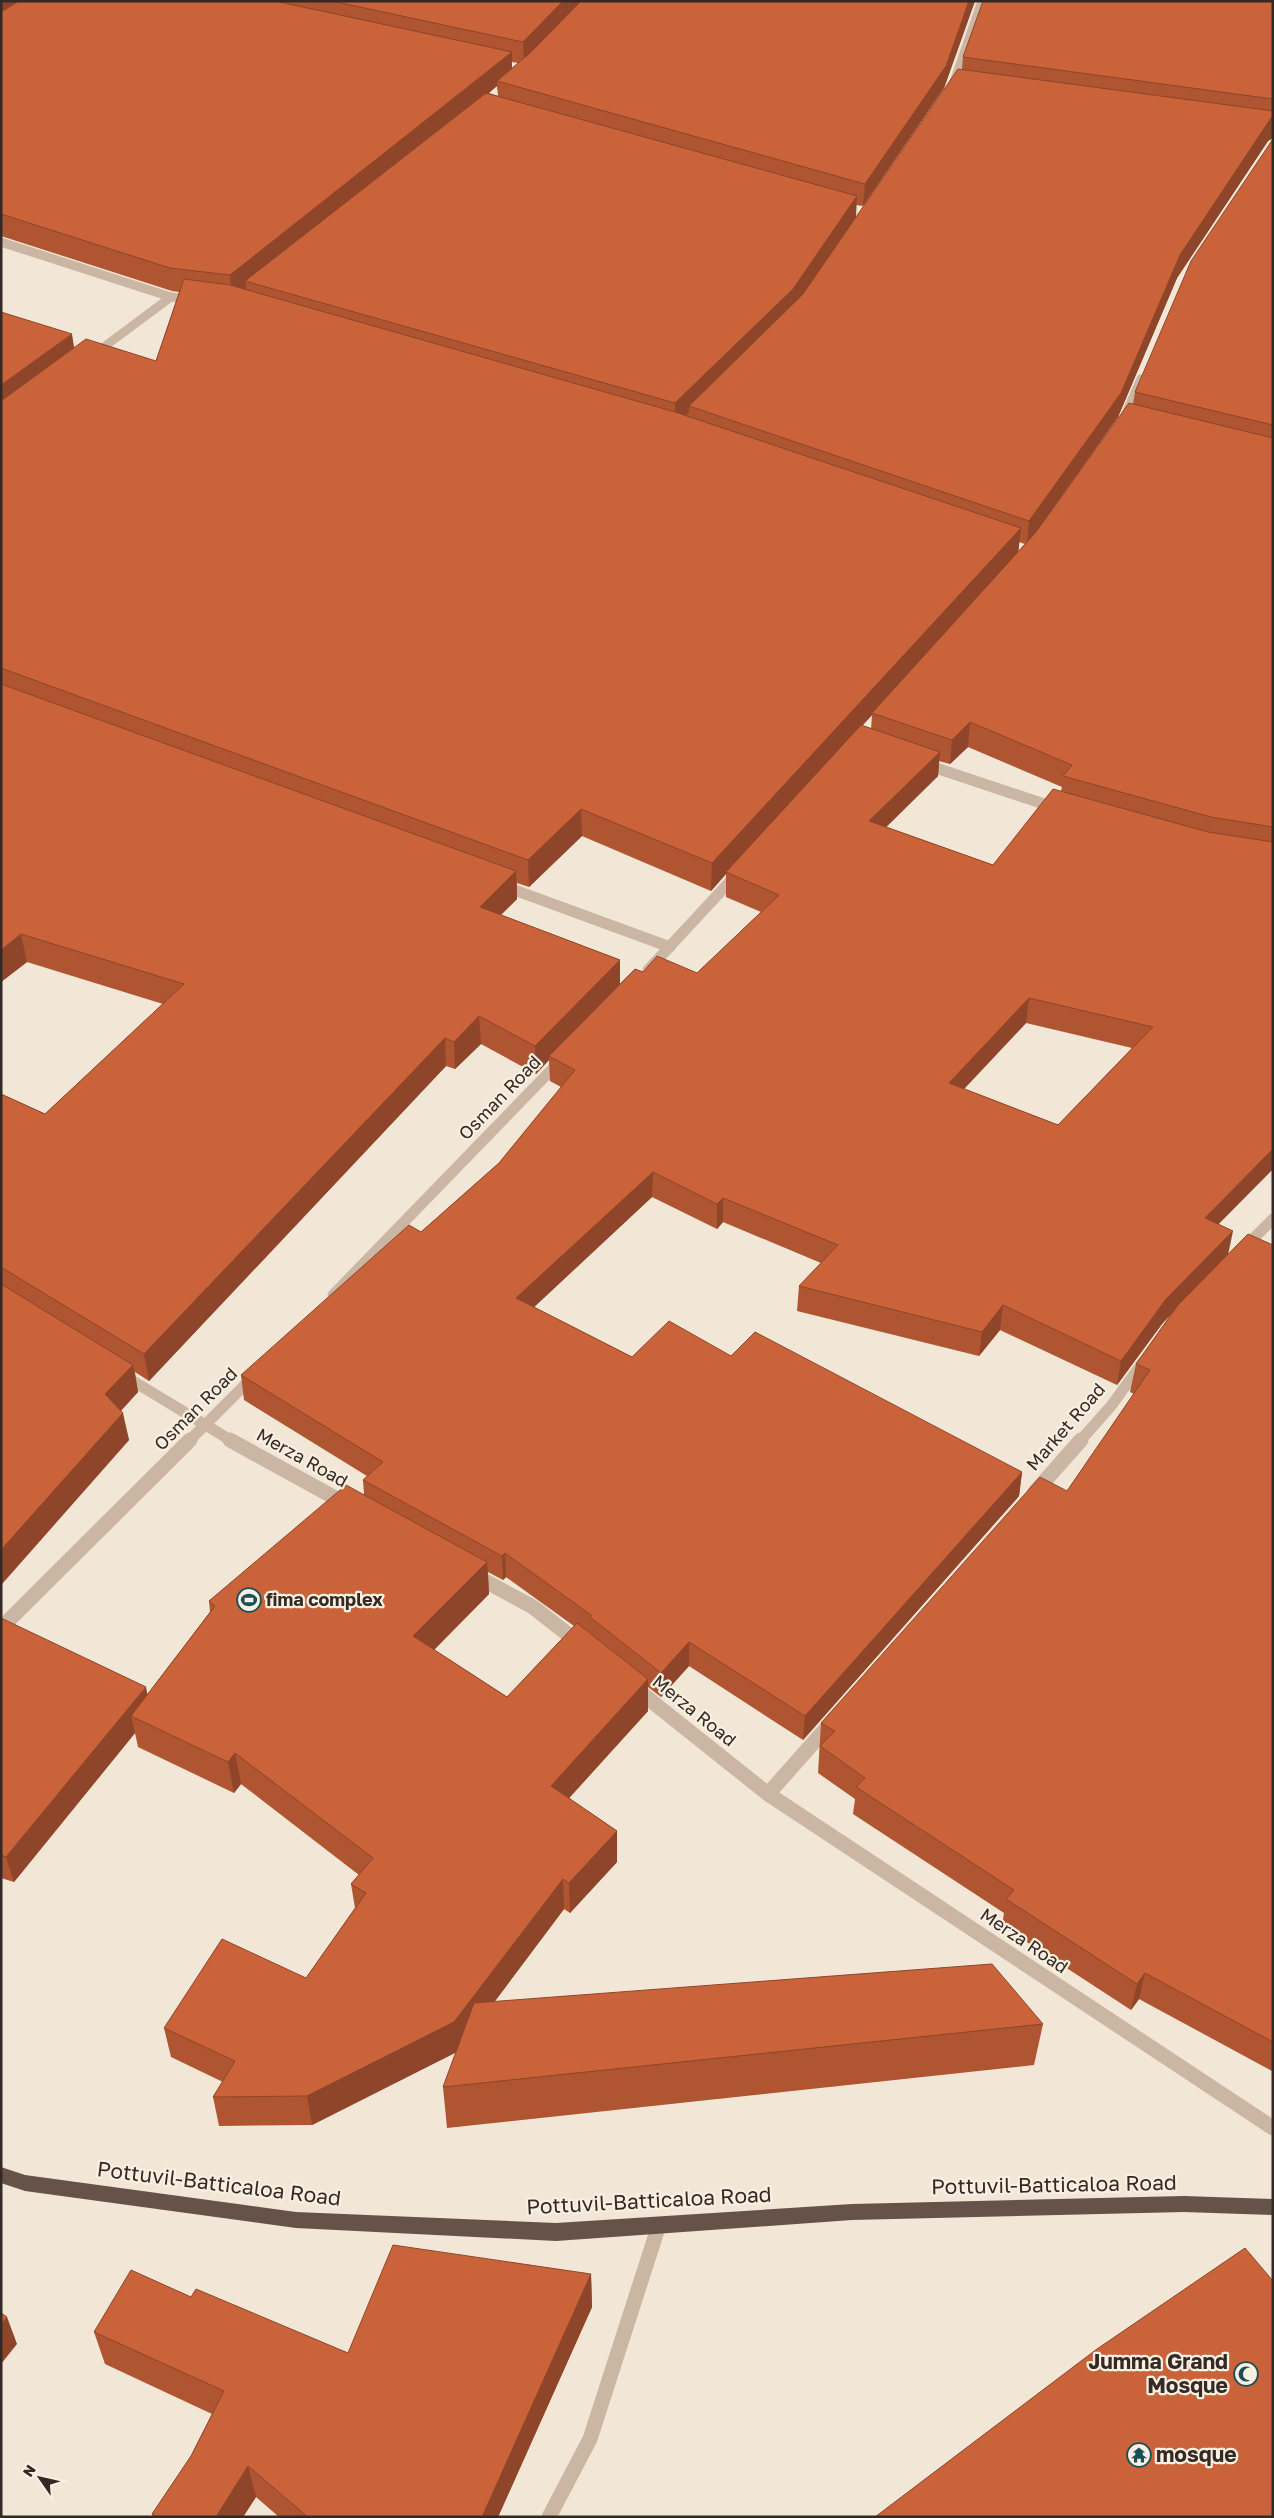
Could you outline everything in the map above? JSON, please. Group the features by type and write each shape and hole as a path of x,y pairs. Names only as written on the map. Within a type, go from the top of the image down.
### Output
{"highway":[{"name":"Pottuvil-Batticaloa Road","path":"1,2175 25,2183 296,2220 556,2232 852,2212 1184,2204 1273,2208"}],"street":[{"path":"962,86 952,88 982,1"},
{"path":"1,242 171,297 207,302"},
{"path":"86,360 171,297"},
{"path":"1124,424 1145,368"},
{"path":"912,760 1066,810"},
{"path":"643,976 744,866"},
{"path":"494,882 670,947"},
{"name":"Osman Road","path":"323,1304 566,1054"},
{"path":"1233,1260 1273,1219"},
{"name":"Market Road","path":"1025,1503 1111,1406 1150,1352"},
{"name":"Merza Road","path":"107,1365 205,1426 360,1512"},
{"name":"Osman Road","path":"1,1628 261,1369"},
{"path":"464,1569 533,1607 588,1650"},
{"name":"Merza Road","path":"627,1682 768,1794 1273,2128"},
{"path":"768,1794 840,1712"},
{"path":"549,2517 590,2439 659,2225"}],"building":[{"path":"19,1 275,1 512,52 230,275 170,268 1,214 1,12"},
{"path":"332,1 563,1 523,42"},
{"path":"581,1 969,1 946,66 865,184 497,81 530,53"},
{"path":"983,1 1273,1 1273,99 963,57"},
{"path":"958,69 1273,111 1273,117 1180,255 1121,393 1029,521 689,406 803,294"},
{"path":"486,93 857,196 793,289 675,403 245,281"},
{"path":"1273,139 1273,425 1135,392 1191,261"},
{"path":"184,279 230,285 675,412 1021,528 712,863 581,809 528,860 1,668 1,401 86,339 156,361"},
{"path":"1,312 72,334 1,385"},
{"path":"1129,403 1273,438 1273,827 1211,817 1063,776 1072,765 970,722 952,740 872,713 1036,532"},
{"path":"1,684 516,871 480,907 620,960 535,1046 479,1016 454,1042 445,1038 144,1354 1,1267 1,1094 45,1114 184,984 21,934 1,950"},
{"path":"861,725 940,752 869,821 993,865 1053,789 1208,832 1273,842 1273,1149 1205,1218 1233,1231 1166,1299 1121,1361 1003,1305 982,1332 799,1286 838,1245 723,1198 717,1204 653,1172 516,1298 632,1357 669,1321 731,1356 755,1332 1022,1472 805,1716 689,1642 661,1673 590,1617 591,1615 505,1553 502,1556 363,1480 383,1462 241,1375 409,1225 421,1232 499,1163 575,1070 549,1056 635,969 643,972 657,956 697,973 779,895 726,872","holes":["1029,998 1153,1027 1058,1125 949,1083"]},
{"path":"1248,1234 1273,1245 1273,2042 1145,1973 1137,1984 1006,1899 1014,1890 856,1787 865,1778 820,1746 835,1731 821,1723 1040,1477 1067,1491 1150,1370 1136,1364 1178,1305"},
{"path":"1,1284 133,1365 105,1394 123,1413 1,1550"},
{"path":"346,1485 487,1562 413,1636 507,1697 577,1623 648,1679 551,1786 617,1831 569,1883 563,1879 454,2022 307,2096 213,2097 235,2061 164,2028 222,1939 306,1978 366,1893 351,1884 373,1858 235,1753 228,1762 131,1716 215,1606 209,1601"},
{"path":"1,1618 146,1687 6,1857 1,1855"},
{"path":"992,1964 1043,2024 443,2087 474,2003"},
{"path":"393,2245 591,2274 482,2517 308,2517 248,2466 216,2517 157,2517 152,2514 191,2456 224,2391 94,2332 131,2270 191,2297 196,2289 348,2353"},
{"name":"mosque","path":"1245,2248 1273,2281 1273,2517 875,2517 1097,2349"},
{"path":"1,2313 7,2317 1,2324"}],"place":[{"name":"fima complex","path":"249,1600"},
{"name":"Jumma Grand Mosque","path":"1246,2374"},
{"name":"mosque","path":"1139,2455"}]}
